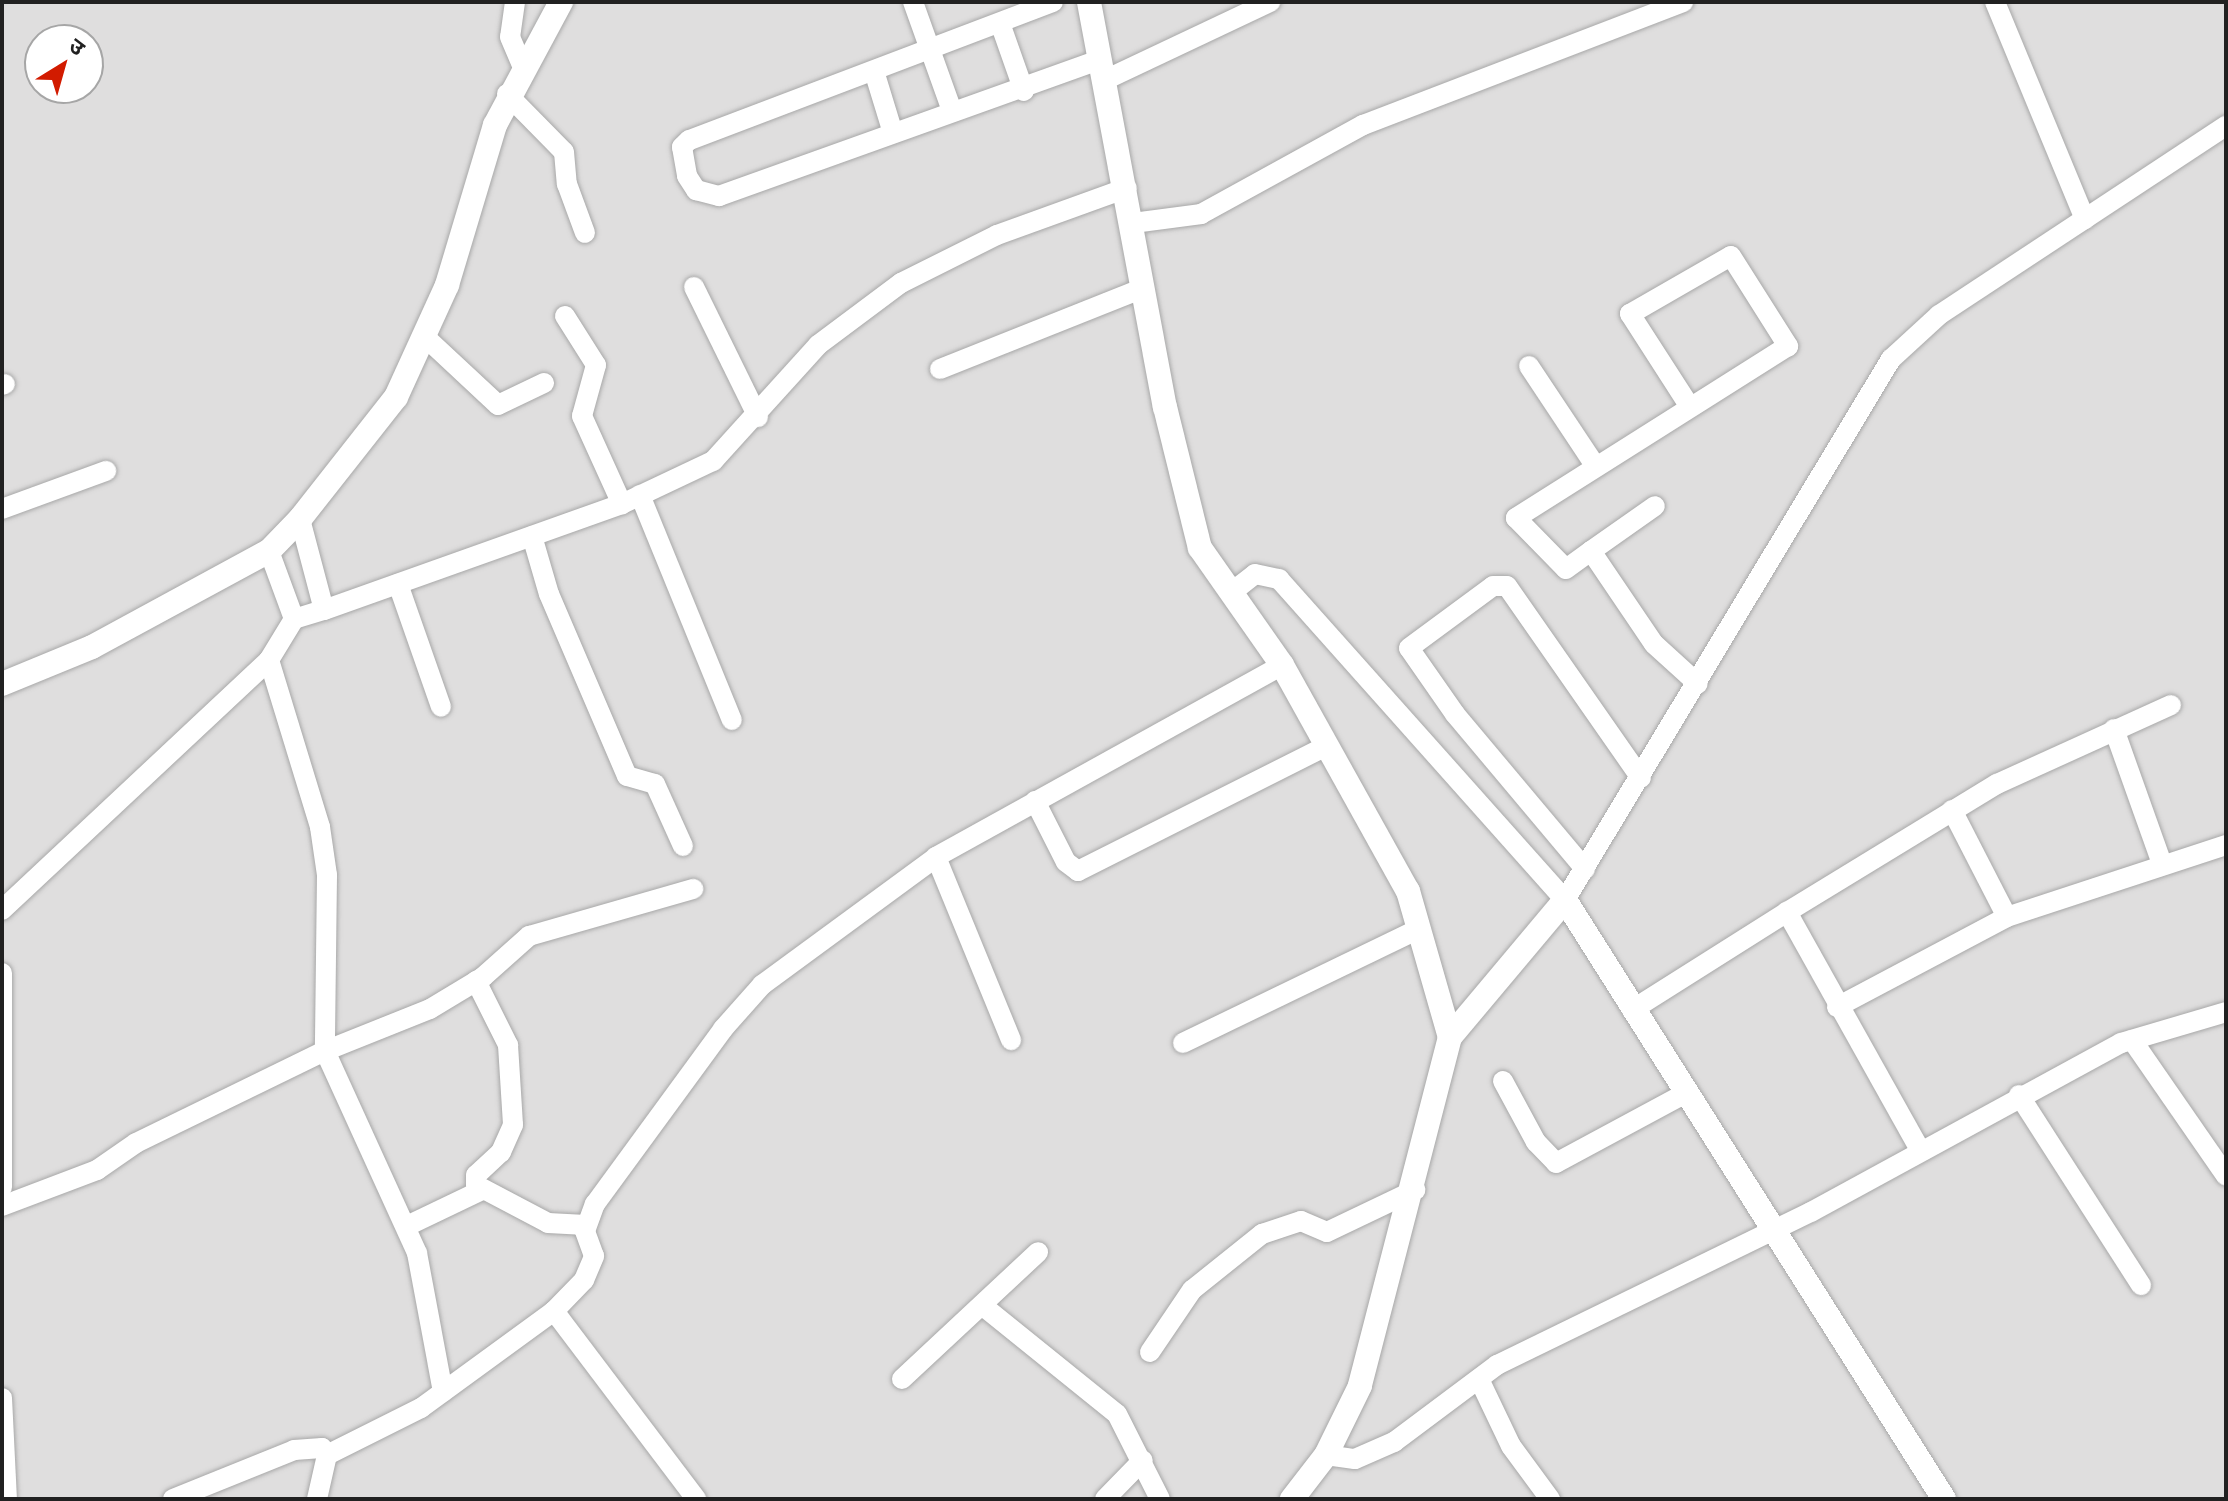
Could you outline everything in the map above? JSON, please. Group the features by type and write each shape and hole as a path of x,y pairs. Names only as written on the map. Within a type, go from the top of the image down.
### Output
{"street":[{"path":"515,2 510,37 523,67"},
{"path":"2,684 92,647 269,551 300,519 396,397 447,285 507,94 561,2"},
{"path":"913,2 952,111"},
{"path":"1053,2 689,140 681,159 696,190 719,196 892,130 1103,70 1270,2"},
{"path":"1089,2 1127,188 1151,222 1144,288 1178,468 1200,548 1243,582 1282,665 1408,891 1450,1037"},
{"path":"1151,222 1248,192 1363,125 1683,2"},
{"path":"1995,2 2085,219"},
{"path":"1000,23 1024,91"},
{"path":"874,71 892,130"},
{"path":"507,94 564,152 567,184 585,233"},
{"path":"1292,1499 1326,1455 1360,1386 1415,1190 1450,1037 1565,900 1698,684 1891,359 1939,315 2226,126"},
{"path":"2,910 269,660 294,619 631,499 713,461 758,417 839,324 901,283 997,235 1127,188"},
{"path":"1655,506 1566,569 1516,518 1594,464 1690,407 1788,346 1731,256 1630,314 1690,407"},
{"path":"694,287 758,417"},
{"path":"940,369 1144,288"},
{"path":"565,316 596,365 582,416 631,499 732,720"},
{"path":"424,336 498,405 544,383"},
{"path":"1529,366 1594,464"},
{"path":"2,509 106,471"},
{"path":"300,519 324,610"},
{"path":"532,536 549,594 627,776 655,784 683,846"},
{"path":"269,551 294,619"},
{"path":"1591,551 1654,644 1698,684"},
{"path":"1243,582 1279,579 1565,900 1770,1231 1944,1499"},
{"path":"398,584 441,707"},
{"path":"1585,869 1455,714 1409,648 1493,586 1507,586 1641,778"},
{"path":"269,660 320,827 327,875 325,1051 407,1226 443,1392"},
{"path":"327,1455 443,1392 554,1311 592,1266 586,1225 595,1204 723,1029 762,985 936,857 1282,665"},
{"path":"1632,1010 1952,810 2114,729 2171,705"},
{"path":"2114,729 2162,864"},
{"path":"1035,801 1066,862 1078,871 1328,745"},
{"path":"1952,810 2007,917"},
{"path":"1837,1007 2007,917 2226,845"},
{"path":"936,857 1011,1040"},
{"path":"2,1206 97,1170 136,1143 325,1051 372,1037 476,981 529,936 693,889"},
{"path":"1787,912 1837,1007 1920,1150"},
{"path":"1183,1043 1419,929"},
{"path":"2,973 2,1187"},
{"path":"476,981 508,1045 513,1125 501,1152 476,1175 482,1190 548,1223 586,1225"},
{"path":"1326,1455 1355,1459 1394,1442 1479,1379 1560,1333 1770,1231 2019,1095 2132,1040 2226,1012"},
{"path":"2132,1040 2226,1176"},
{"path":"1503,1081 1536,1142 1556,1163 1684,1094"},
{"path":"2019,1095 2141,1285"},
{"path":"407,1226 482,1190"},
{"path":"1150,1352 1192,1290 1262,1234 1301,1221 1327,1232 1415,1190"},
{"path":"902,1379 1038,1252"},
{"path":"983,1306 1117,1414 1143,1460 1160,1499"},
{"path":"554,1311 696,1499"},
{"path":"1479,1379 1511,1446 1550,1499"},
{"path":"2,1398 7,1499"},
{"path":"173,1499 294,1450 322,1448 327,1455 317,1499"},
{"path":"1105,1499 1143,1460"}],"shaded area":[{"path":"2,2 2226,2 2226,1499 2,1499"}]}
